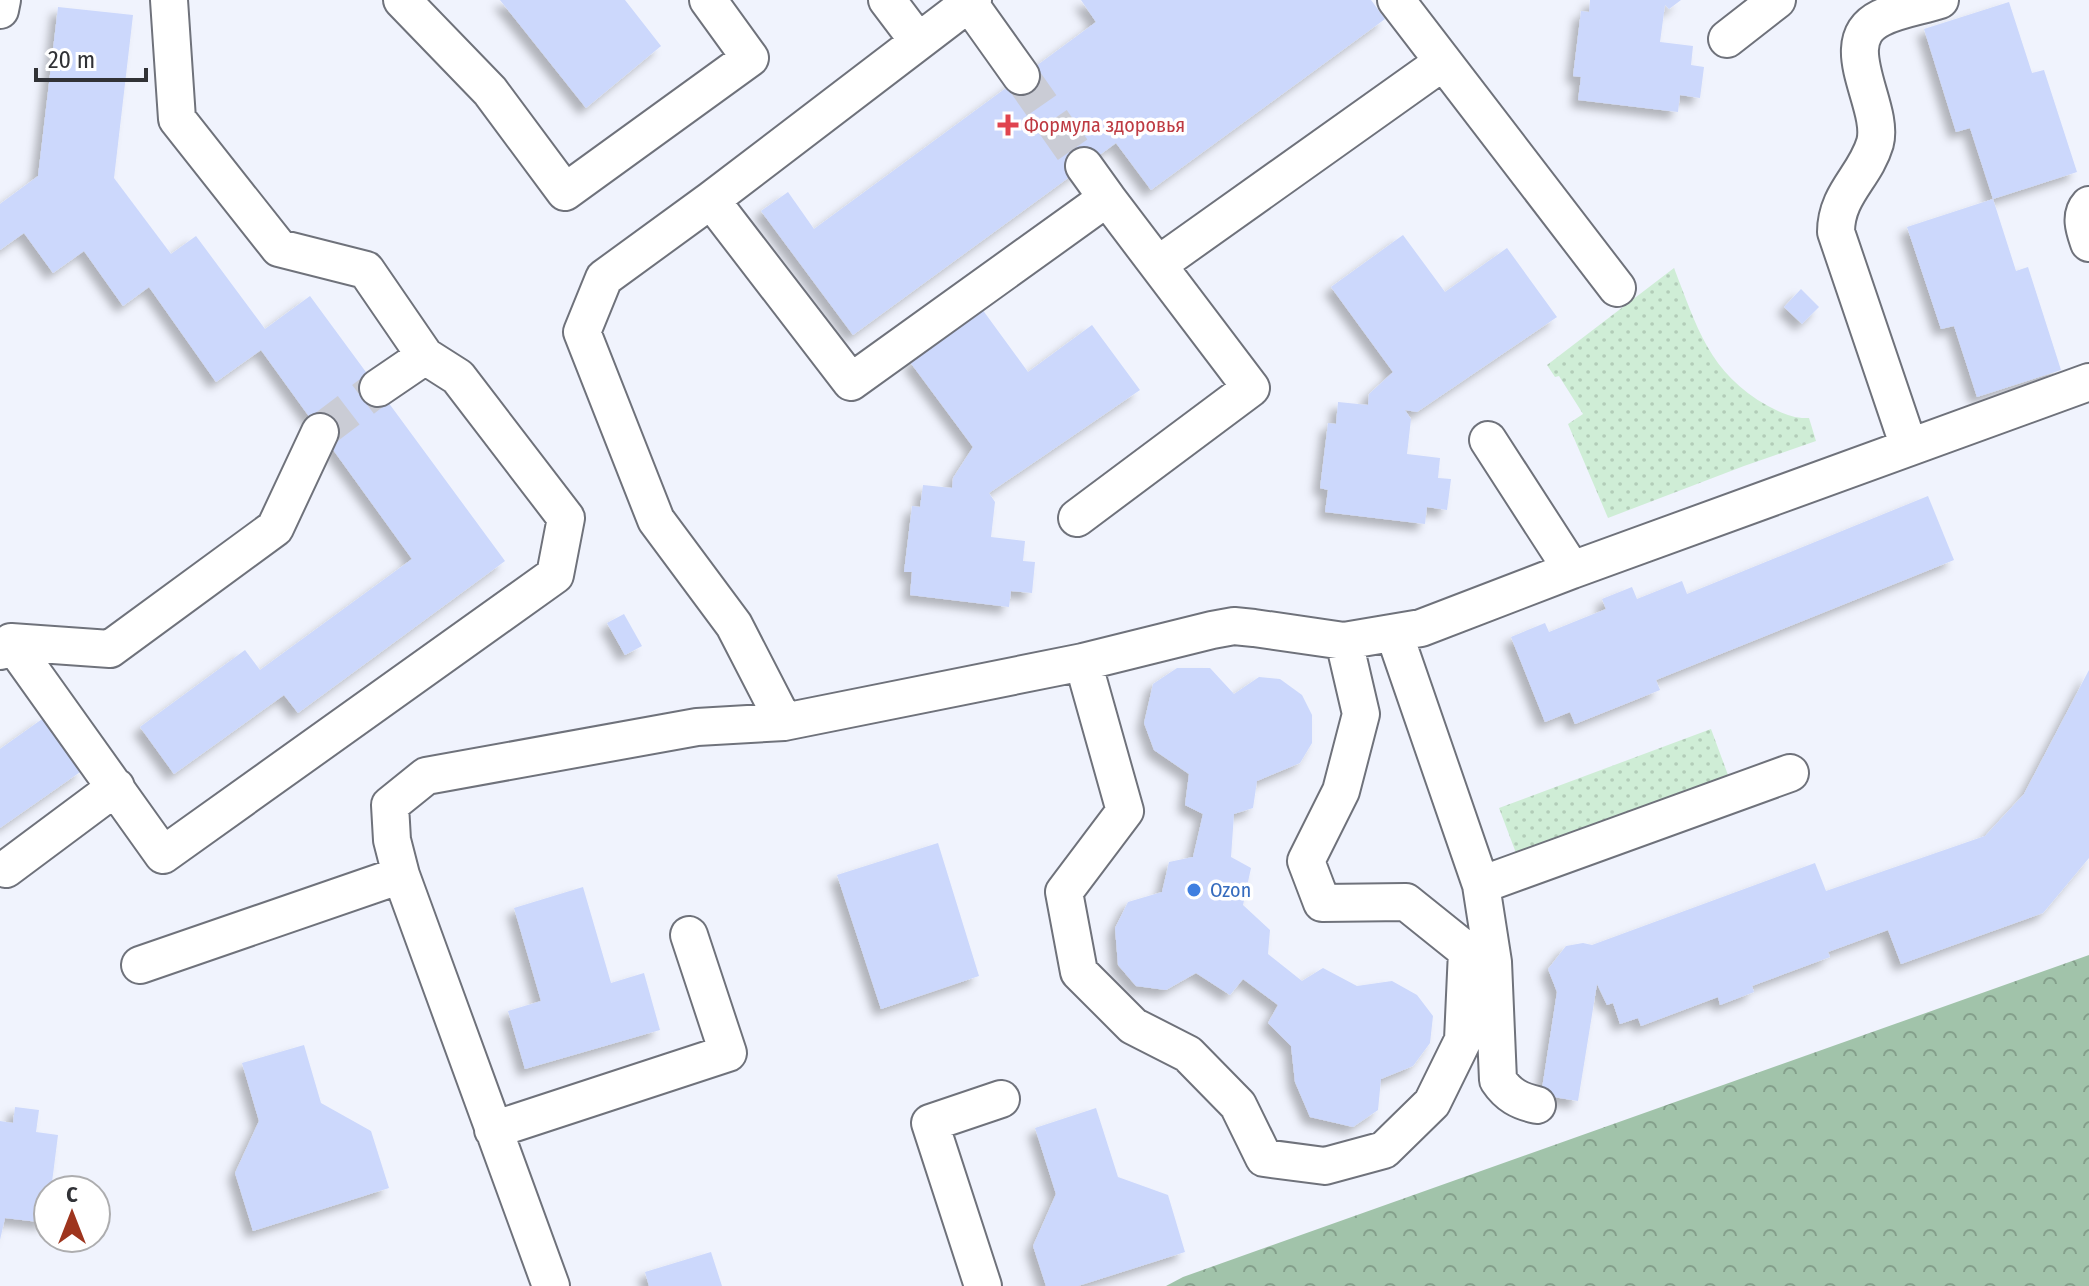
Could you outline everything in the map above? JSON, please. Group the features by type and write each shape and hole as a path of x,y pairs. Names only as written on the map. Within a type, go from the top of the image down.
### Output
{"lane":[{"path":"0,10 2,0"},
{"path":"6,646 116,787 163,855 555,575 566,518 458,377 425,356 366,270 279,248 177,119 169,0"},
{"path":"402,0 490,91 565,192 750,58 708,0"},
{"path":"887,0 918,41"},
{"path":"1396,0 1617,288"},
{"path":"1727,39 1777,0"},
{"path":"1909,447 1836,232 1836,214 1867,163 1876,140 1873,105 1858,60 1867,30 1880,19 1940,0"},
{"path":"784,722 734,625 656,520 582,332 604,278 971,1 1021,76"},
{"path":"1159,264 1443,62"},
{"path":"1077,518 1251,388 1084,166"},
{"path":"711,200 851,382 1107,198"},
{"path":"2089,205 2085,209 2083,226 2089,243"},
{"path":"378,388 425,356"},
{"path":"551,1286 401,875 392,840 390,805 426,776 697,727 784,722 1083,662 1234,626 1344,641 1421,628 2089,382"},
{"path":"6,646 110,649 275,528 320,432"},
{"path":"1488,440 1572,570"},
{"path":"1394,633 1481,885 1493,962 1498,1080 1505,1090 1520,1101 1537,1105"},
{"path":"1083,662 1125,811 1064,892 1079,972 1133,1026 1188,1054 1238,1105 1264,1158 1325,1166 1384,1150 1432,1103 1463,1040 1467,951 1406,902 1322,903 1306,861 1341,791 1361,714 1344,641"},
{"path":"1481,885 1790,773"},
{"path":"6,869 116,787"},
{"path":"140,965 401,875"},
{"path":"493,1130 728,1053 689,935"},
{"path":"983,1286 930,1123 1001,1099"}],"green space":[{"path":"1674,268 1698,329 1718,363 1748,393 1768,406 1798,418 1809,418 1816,441 1608,518 1568,424 1583,414 1559,376 1555,377 1547,365"},
{"path":"1711,729 1728,775 1516,853 1499,808"},
{"path":"2089,955 2089,1286 1166,1286 1183,1277"}],"building":[{"path":"500,0 625,0 661,46 586,108"},
{"path":"1081,0 1371,0 1385,19 1151,190 1116,143 853,335 761,211 788,192 814,229 1096,22"},
{"path":"1590,0 1681,0 1669,9 1665,5 1660,42 1693,46 1691,65 1704,67 1700,98 1680,95 1678,112 1578,100 1581,77 1573,76 1581,11 1589,12"},
{"path":"2009,2 2032,73 2044,70 2077,172 1993,199 1970,128 1956,132 1924,29"},
{"path":"58,7 133,15 114,178 171,254 196,236 265,329 310,296 505,561 298,713 284,695 174,774 140,727 245,650 260,670 412,559 261,350 216,382 149,287 123,306 84,251 53,273 24,233 0,250 0,204 38,176"},
{"path":"1993,199 2016,271 2028,267 2061,370 1977,397 1954,326 1941,329 1907,227"},
{"path":"1403,235 1445,292 1507,248 1557,317 1417,412 1405,410 1411,419 1407,454 1440,458 1438,478 1451,479 1447,510 1427,507 1425,524 1325,512 1328,490 1320,488 1328,423 1336,424 1338,402 1368,405 1369,394 1393,372 1331,287"},
{"path":"1801,289 1819,307 1802,324 1784,307"},
{"path":"982,309 1028,372 1092,325 1140,390 989,493 995,502 991,537 1025,541 1023,561 1035,562 1032,593 1011,591 1009,607 910,595 912,572 904,572 912,506 920,507 923,485 952,488 953,478 973,447 910,362"},
{"path":"1928,496 1954,560 1656,680 1660,690 1575,724 1570,712 1545,722 1511,637 1545,623 1549,632 1606,609 1602,599 1632,587 1637,599 1682,581 1687,594"},
{"path":"624,614 642,646 625,655 607,623"},
{"path":"1177,668 1210,668 1234,694 1259,677 1280,679 1302,695 1312,715 1312,743 1300,763 1257,781 1253,808 1234,814 1231,857 1251,868 1243,905 1270,930 1268,954 1302,981 1323,968 1357,986 1392,981 1417,995 1433,1016 1430,1043 1413,1066 1381,1079 1378,1110 1353,1127 1310,1117 1295,1082 1291,1046 1268,1023 1278,1005 1243,979 1230,995 1196,973 1166,990 1136,986 1118,965 1115,928 1128,902 1162,892 1169,862 1193,857 1203,814 1185,805 1189,774 1154,750 1144,723 1153,684"},
{"path":"2089,670 2089,858 2043,913 1901,964 1888,930 1828,952 1830,957 1752,986 1754,992 1720,1005 1718,997 1641,1026 1638,1018 1620,1024 1613,1003 1607,1005 1597,984 1578,1101 1541,1095 1557,992 1548,969 1566,946 1592,945 1815,863 1826,891 1985,836 2024,794"},
{"path":"45,717 83,770 0,828 0,749"},
{"path":"938,843 979,976 881,1009 837,875"},
{"path":"583,887 611,983 644,973 660,1030 525,1069 508,1011 541,1001 514,908"},
{"path":"304,1045 321,1103 371,1131 389,1188 253,1231 235,1173 259,1121 242,1063"},
{"path":"15,1107 39,1110 36,1132 58,1135 53,1174 32,1174 32,1221 5,1218 0,1240 0,1121 13,1123"},
{"path":"1096,1108 1118,1177 1168,1195 1185,1252 1078,1286 1046,1286 1033,1246 1056,1194 1035,1128"},
{"path":"711,1252 722,1286 649,1286 645,1272"}],"tunnel":[{"path":"1021,76 1084,166"},
{"path":"320,432 378,388"}],"place":[{"name":"Формула здоровья","path":"1008,125"},
{"name":"Ozon","path":"1194,890"}]}
